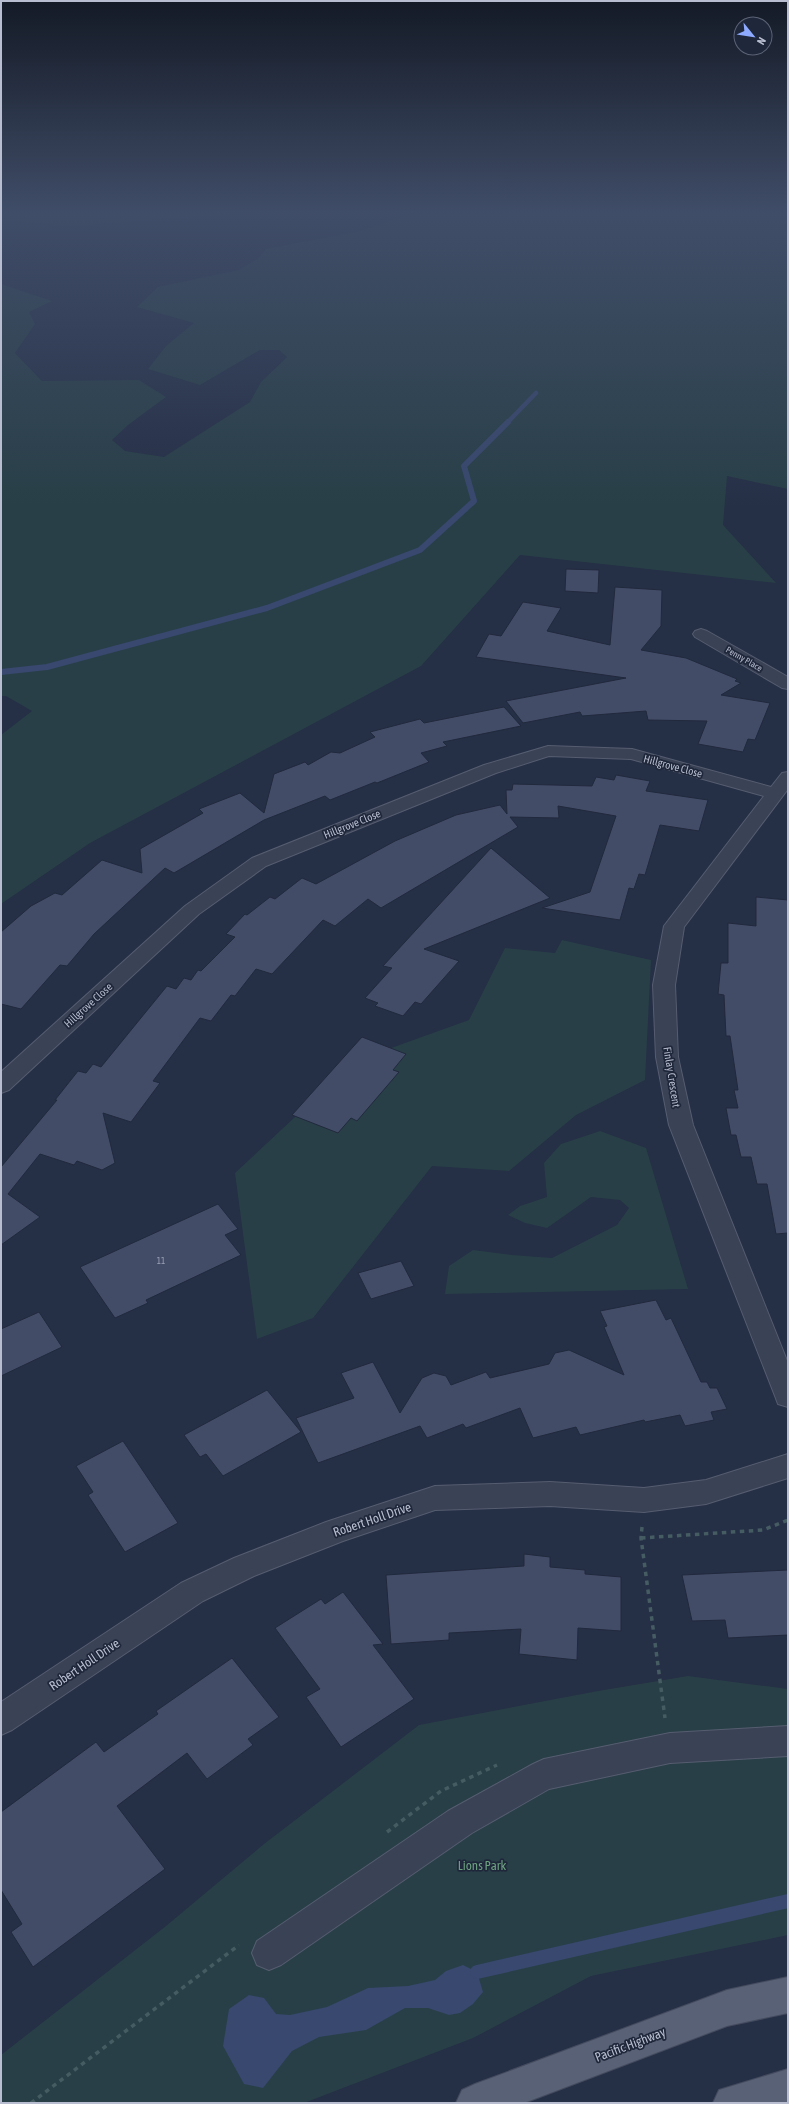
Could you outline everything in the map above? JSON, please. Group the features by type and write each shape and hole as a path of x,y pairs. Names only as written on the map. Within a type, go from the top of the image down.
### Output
{"main road":[{"name":"Pacific Highway","path":"475,2103 727,2008 788,1995"},
{"path":"732,2103 788,2087"}],"street":[{"name":"Penny Place","path":"701,634 788,684"},
{"name":"Hillgrove Close","path":"1,1085 192,910 259,862 490,769 548,751 632,754 782,785"},
{"name":"Finlay Crescent","path":"782,785 674,926 664,985 667,1057 681,1125 788,1396"},
{"name":"Robert Holl Drive","path":"1,1720 192,1592 244,1567 336,1531 435,1498 550,1494 644,1500 706,1492 788,1466"},
{"path":"269,1953 460,1822 544,1775 670,1748 788,1741"}],"path":[{"path":"644,1500 641,1538 670,1748"},
{"path":"641,1538 763,1530 788,1520"}],"green space":[{"path":"1,311 31,311 29,312 35,324 15,353 42,381 139,380 166,397 128,425 112,440 125,451 164,457 250,402 261,382 287,357 279,350 260,350 200,385 148,369 166,346 194,323 152,311 788,311 788,489 727,476 723,525 776,583 520,555 421,666 90,843 1,904 1,735 32,711 6,696 1,696"},
{"path":"562,940 651,960 645,1080 576,1115 509,1171 432,1166 313,1318 257,1339 235,1173 355,1061 469,1020 505,948 555,953"},
{"path":"600,1131 646,1148 688,1289 445,1294 449,1266 473,1250 552,1258 617,1225 629,1208 620,1200 591,1197 547,1228 525,1223 508,1215 520,1206 547,1197 544,1163 561,1144"},
{"name":"Lions Park","path":"688,1676 788,1689 788,1935 591,1976 473,2038 304,2103 1,2103 1,2055 166,1926 264,1844 419,1725 598,1691"}],"water":[{"path":"463,1965 477,1972 483,1992 473,2004 460,2013 449,2015 428,2008 405,2008 366,2030 319,2037 292,2051 263,2088 244,2084 223,2046 229,2009 249,1995 264,1998 276,2014 290,2015 327,2007 368,1988 408,1986 435,1980 446,1971"}],"building":[{"path":"566,569 599,570 598,593 565,591"},
{"path":"615,587 662,590 661,626 641,650 686,658 737,679 735,681 741,683 721,695 770,703 755,740 748,739 743,752 698,744 707,721 648,720 646,711 582,716 580,712 523,723 506,701 626,678 476,657 489,634 501,636 523,602 561,608 547,631 610,645"},
{"path":"504,707 521,726 443,742 447,746 421,753 429,762 330,800 325,796 264,820 174,873 165,868 94,934 67,966 60,965 21,1009 1,1004 1,932 31,906 55,893 62,895 102,860 142,873 140,849 203,813 199,809 240,793 264,813 274,774 305,762 308,765 331,752 340,753 375,737 370,732 420,719 424,723"},
{"path":"616,775 650,781 646,791 708,800 699,831 660,825 645,875 639,874 634,889 629,888 620,920 542,908 590,892 616,816 558,806 559,818 510,817 518,827 381,908 368,899 335,926 323,920 272,974 256,969 235,996 231,995 211,1021 200,1018 153,1081 160,1083 131,1122 103,1113 115,1163 102,1170 77,1161 74,1165 40,1154 8,1194 40,1217 1,1245 1,1167 57,1100 55,1100 78,1071 86,1073 93,1064 101,1067 167,986 176,989 184,978 191,980 198,970 201,971 235,937 226,934 245,914 247,915 270,897 275,899 302,878 316,884 395,841 456,815 500,805 507,814 506,790 512,790 513,784 592,786 596,777 614,780"},
{"path":"491,848 550,898 424,949 459,961 421,1004 415,1002 403,1016 375,1006 378,1003 365,998 392,968 383,966"},
{"path":"756,897 788,900 788,1233 776,1234 767,1184 757,1184 751,1157 741,1157 736,1135 731,1135 726,1108 738,1108 734,1090 738,1090 730,1036 726,1036 724,995 718,994 721,963 728,963 728,923 756,926"},
{"path":"362,1037 406,1054 393,1070 399,1072 357,1121 351,1118 338,1133 292,1115"},
{"path":"218,1204 238,1229 225,1235 241,1255 146,1300 148,1303 115,1318 80,1267"},
{"path":"401,1261 414,1286 371,1299 358,1273"},
{"path":"656,1300 666,1320 671,1318 701,1382 707,1382 710,1388 717,1388 727,1409 711,1412 714,1420 685,1426 680,1415 645,1422 644,1420 580,1435 576,1427 533,1438 520,1408 466,1428 463,1424 427,1438 420,1426 318,1463 296,1418 354,1398 341,1373 373,1362 400,1413 422,1378 434,1373 446,1376 451,1385 486,1372 490,1378 549,1364 555,1353 569,1350 624,1375 604,1327 607,1326 600,1311"},
{"path":"39,1312 62,1347 1,1376 1,1329"},
{"path":"267,1390 301,1432 223,1476 206,1454 200,1457 184,1435"},
{"path":"123,1441 178,1523 125,1552 88,1495 93,1492 76,1466"},
{"path":"524,1554 550,1557 550,1567 585,1570 585,1574 621,1577 621,1631 578,1628 577,1660 519,1654 521,1629 449,1633 449,1640 391,1644 386,1575 524,1566"},
{"path":"788,1570 788,1635 728,1638 725,1620 692,1621 682,1575"},
{"path":"343,1592 383,1644 373,1645 414,1699 341,1747 306,1697 320,1689 275,1628 321,1599 325,1604"},
{"path":"232,1658 279,1717 248,1739 253,1745 207,1779 187,1753 117,1806 165,1869 33,1967 11,1932 22,1924 1,1890 1,1812 96,1742 104,1752 158,1714 156,1711"}],"waterway":[{"path":"507,423 536,393"},
{"path":"1,672 47,667 267,608 420,550 474,501 464,466 507,423"},
{"path":"477,1972 788,1901"}]}
